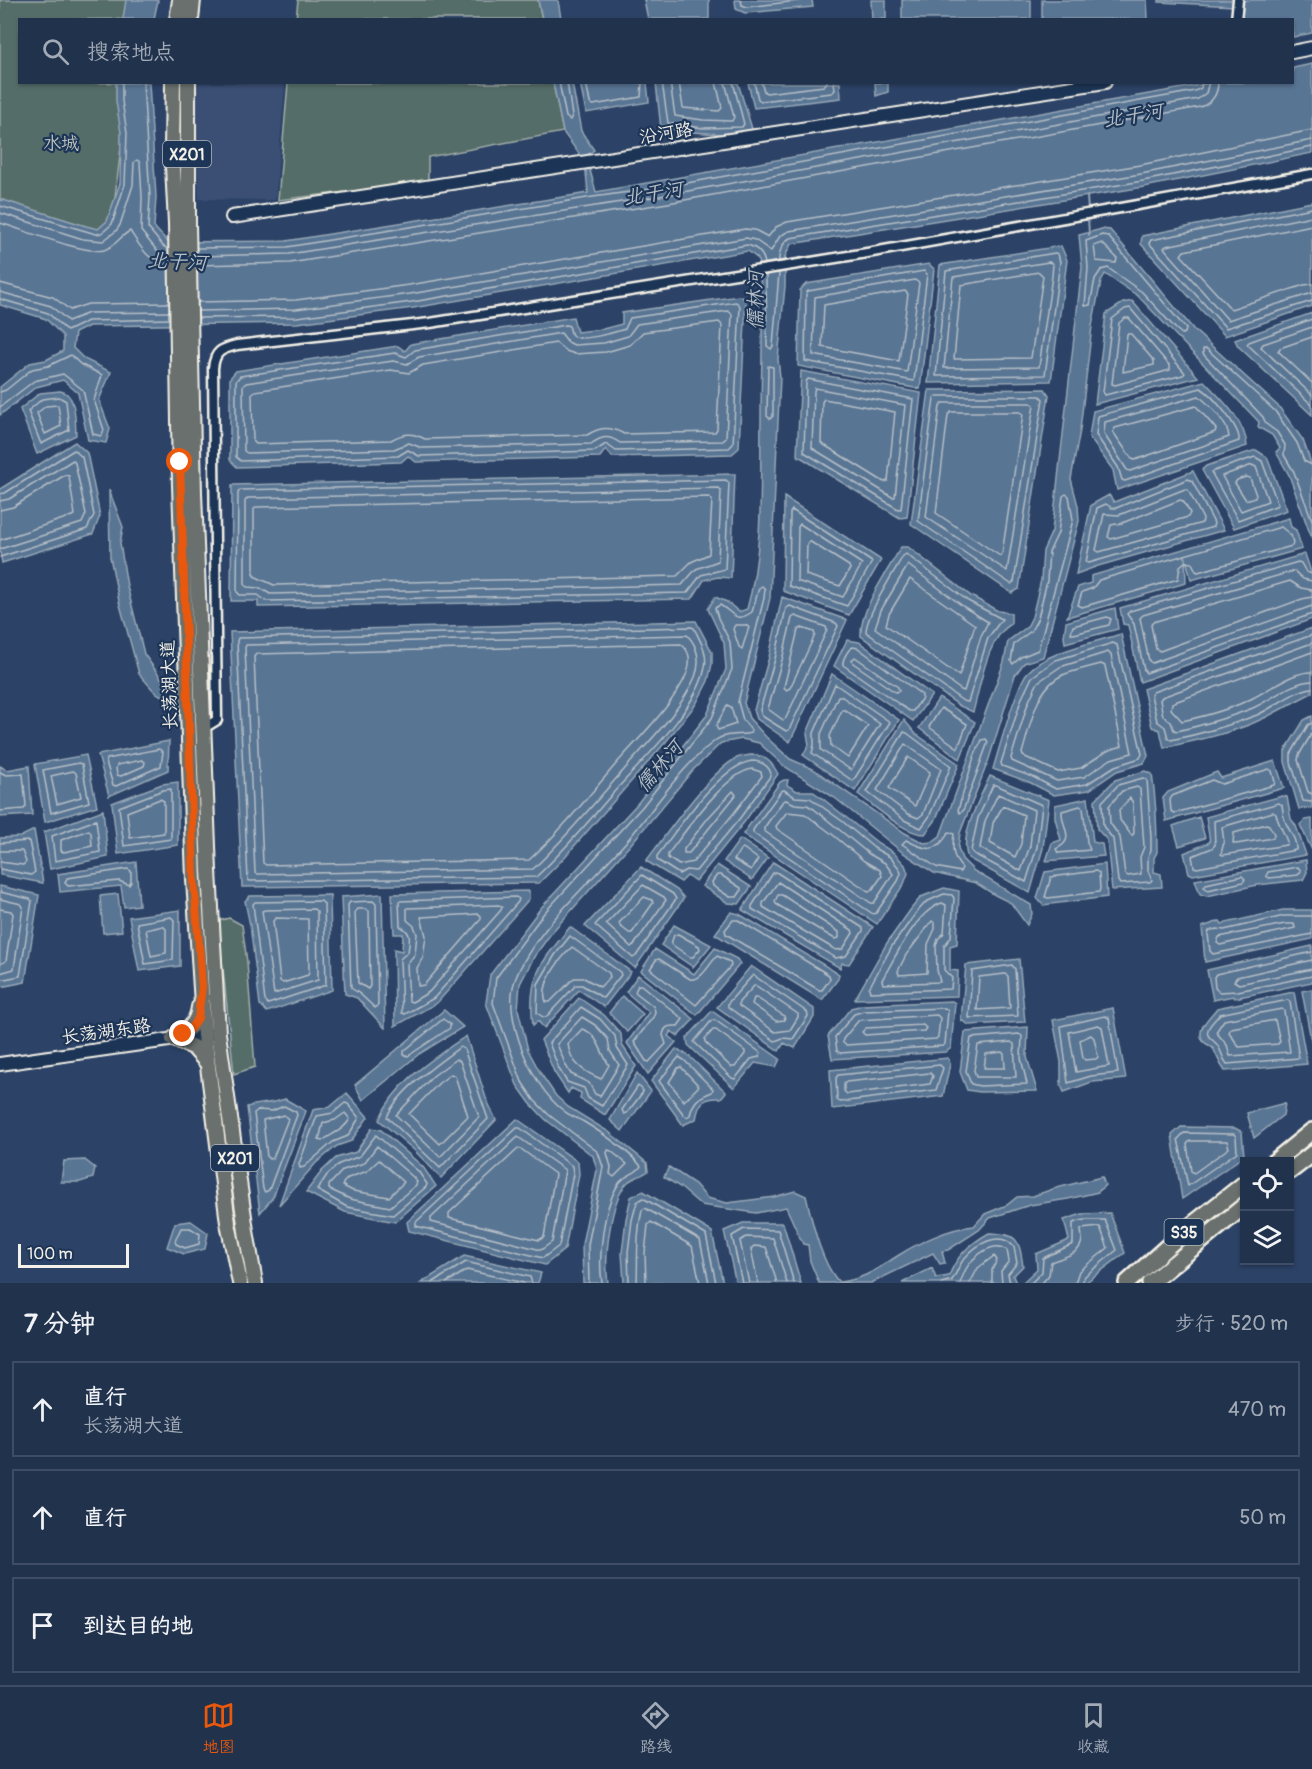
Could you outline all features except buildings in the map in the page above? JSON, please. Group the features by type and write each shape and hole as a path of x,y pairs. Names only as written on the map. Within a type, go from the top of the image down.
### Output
{"highway":[{"path":"1279,1157 1312,1131"},
{"path":"1294,1168 1312,1154"},
{"name":"S35","path":"1127,1283 1187,1229 1240,1188"},
{"name":"S35","path":"1150,1283 1240,1210"}],"main road":[{"path":"177,18 180,0"},
{"path":"191,18 193,0"},
{"name":"长荡湖大道","path":"173,84 172,148 182,225"},
{"name":"长荡湖大道","path":"188,84 182,225 184,343 209,871 211,1034 208,1066 228,1223 240,1283"},
{"name":"长荡湖大道","path":"184,343 180,486 193,856 202,987 255,1283"},
{"path":"173,1039 189,1030 198,1018 202,987"},
{"path":"173,1039 193,1047 208,1066"}],"street":[{"path":"1236,18 1238,0"},
{"path":"1294,52 1312,48"},
{"name":"沿河路","path":"232,218 1092,84"},
{"path":"204,728 218,720 213,368 215,357 224,348 429,323 867,253 1312,174"},
{"name":"长荡湖东路","path":"0,1064 211,1034"}],"shaded area":[{"path":"197,84 285,84 275,200 199,199"}],"green space":[{"name":"水城","path":"0,0 139,0 137,18 18,18 18,84 129,84 109,245 0,257"},
{"path":"298,0 538,0 542,18 296,18"},
{"path":"288,84 553,84 563,132 428,157 428,182 278,200"},
{"path":"229,918 242,925 255,1067 234,1074 218,921"}],"water":[{"path":"126,0 158,0 154,18 123,18"},
{"path":"538,0 558,0 561,18 542,18"},
{"path":"644,0 709,0 709,18 648,18"},
{"path":"735,0 812,0 813,7 745,13 736,9"},
{"path":"871,0 886,0 886,18 872,18"},
{"path":"902,0 1031,0 1031,18 902,18"},
{"path":"1042,0 1147,0 1148,18 1042,18"},
{"path":"1159,0 1235,0 1234,6 1159,2"},
{"path":"1242,0 1312,0 1312,33 1294,37 1294,18 1240,18"},
{"name":"北干河","path":"1312,64 1312,153 1144,187 791,244 785,257 785,286 778,359 780,377 770,598 744,703 749,718 790,759 813,769 905,833 924,843 932,842 940,836 1004,662 1008,641 1027,627 1032,617 1041,580 1043,551 1052,531 1082,267 1079,235 1102,229 1110,230 1194,330 1279,407 1303,440 1312,466 1312,539 1289,475 1276,452 1280,448 1272,435 1258,427 1259,422 1138,296 1105,274 1101,281 1092,326 1080,430 1071,479 1078,506 1079,521 1043,657 1024,663 1015,675 989,759 960,833 958,848 962,859 974,871 1031,905 1032,914 1027,925 1011,903 976,883 934,873 902,852 835,798 784,766 759,743 742,739 721,743 693,770 552,932 534,957 520,984 518,1009 528,1050 556,1096 568,1107 609,1132 647,1163 648,1171 628,1182 617,1202 608,1245 608,1283 583,1283 582,1244 597,1170 593,1156 545,1119 517,1085 486,1003 490,975 540,909 637,804 707,715 726,669 724,643 708,609 715,597 727,602 739,612 747,609 759,539 762,338 758,259 748,251 413,308 297,323 89,326 75,333 73,348 84,359 111,372 99,400 110,429 106,443 88,440 78,393 63,380 36,387 0,415 0,387 30,363 46,360 63,351 63,336 46,319 0,305 0,199 98,229 107,221 120,183 121,133 116,84 149,84 156,197 154,227 168,242 286,241 588,193 586,172 580,155 563,132 553,84 572,84 581,131 594,150 586,156 596,192 1205,84 1294,84 1294,68"},
{"path":"580,84 647,84 649,102 586,113"},
{"path":"656,84 738,84 753,132 718,134 661,129"},
{"path":"748,84 840,84 841,98 754,108"},
{"path":"875,84 888,84 888,92 876,96"},
{"path":"1312,202 1312,306 1225,336 1141,244 1142,236"},
{"path":"1061,246 1067,260 1051,381 928,383 940,265"},
{"path":"929,264 934,269 920,389 798,366 800,290 806,284"},
{"path":"739,296 746,299 739,448 732,454 612,457 606,449 600,457 416,462 408,456 401,462 237,467 230,460 230,378 236,371 398,346 405,351 411,344 573,317 577,332 603,329 622,324 622,313"},
{"path":"1132,301 1198,377 1095,404 1106,314 1123,303"},
{"path":"1312,313 1312,415 1238,346 1235,340"},
{"path":"801,371 921,393 907,517 900,518 797,455"},
{"path":"1204,381 1237,419 1242,427 1247,446 1117,490 1113,470 1089,437 1093,411"},
{"path":"1045,389 1049,395 1019,589 1012,593 911,524 929,390"},
{"path":"60,391 66,393 72,402 76,435 37,454 20,409 40,393"},
{"path":"75,442 87,453 100,516 93,534 2,563 0,489"},
{"path":"1256,450 1267,457 1287,510 1234,528 1202,470 1206,466"},
{"path":"1193,471 1224,530 1076,574 1091,505 1109,495 1114,502"},
{"path":"735,474 731,578 718,577 704,580 692,599 258,607 258,601 231,601 232,485"},
{"path":"109,490 123,527 120,543 127,586 144,654 168,688 167,699 155,692 139,674 119,601 110,557"},
{"path":"784,497 881,560 849,615 783,591"},
{"path":"1289,518 1291,527 1296,530 1302,549 1191,580 1185,555 1186,583 1067,617 1078,587 1091,583 1091,576"},
{"path":"901,547 908,547 971,596 998,611 1011,613 1011,624 996,640 990,651 973,712 960,706 861,636 870,602"},
{"path":"1305,554 1312,575 1312,619 1140,682 1128,625 1123,624 1120,608"},
{"path":"782,597 847,620 790,742 757,719 754,710 769,657"},
{"path":"1115,608 1118,629 1065,643 1066,622"},
{"path":"696,621 712,652 712,664 708,681 696,704 664,744 539,883 242,887 230,632"},
{"path":"1312,628 1312,693 1238,729 1164,748 1160,730 1152,727 1143,689"},
{"path":"1121,634 1148,756 1144,763 1117,771 1089,790 1054,795 1031,783 993,769 1013,704 1027,673 1036,665 1058,653"},
{"path":"847,640 859,642 932,695 913,721 834,666"},
{"path":"832,674 899,720 855,791 803,755 809,745 807,733"},
{"path":"939,698 975,722 960,759 919,728"},
{"path":"1312,716 1312,808 1299,809 1285,762 1285,751 1304,720"},
{"path":"904,720 916,734 959,764 935,821 925,834 899,825 858,794"},
{"path":"169,741 168,770 109,796 98,755"},
{"path":"86,755 97,806 45,822 35,764"},
{"path":"751,755 768,760 778,774 745,821 696,881 687,876 681,882 646,861 714,776 737,758"},
{"path":"1275,761 1284,788 1166,821 1163,798 1168,792 1217,772 1221,778"},
{"path":"0,766 7,770 29,766 32,815 0,817"},
{"path":"1145,771 1152,774 1157,832 1154,872 1161,874 1162,887 1112,890 1107,840 1097,829 1095,800 1115,780"},
{"path":"990,776 1049,800 1043,848 1030,893 968,858 966,839 968,828"},
{"path":"788,780 787,785 797,791 812,791 822,798 894,853 905,865 908,873 904,884 877,924 743,834 780,782"},
{"path":"178,782 178,845 118,854 112,803 162,784"},
{"path":"1282,796 1287,797 1291,819 1296,826 1306,855 1193,875 1189,873 1184,853 1210,842 1206,817"},
{"path":"1088,798 1093,842 1102,844 1104,856 1046,861 1052,843 1061,840 1055,818 1055,805"},
{"path":"103,810 108,857 50,869 44,832"},
{"path":"1199,817 1205,838 1179,846 1173,826"},
{"path":"1312,819 1312,850 1300,825 1305,820"},
{"path":"34,830 43,883 0,875 0,838 20,837"},
{"path":"740,839 768,858 752,880 724,861"},
{"path":"1306,860 1307,872 1303,880 1257,885 1207,896 1200,894 1195,880"},
{"path":"136,862 139,905 124,907 121,886 60,892 58,874"},
{"path":"773,862 873,927 849,964 842,963 840,968 742,910"},
{"path":"1105,864 1107,897 1043,905 1037,898 1045,872"},
{"path":"717,865 751,887 739,904 728,903 702,886"},
{"path":"641,867 677,890 684,898 635,968 585,926"},
{"path":"0,886 39,895 25,982 0,987"},
{"path":"944,888 959,891 957,944 950,946 950,970 958,971 957,996 855,999 887,943 911,909 921,897"},
{"path":"529,891 529,899 437,1003 395,1026 394,949 402,951 403,934 394,934 392,894"},
{"path":"118,894 122,931 103,933 100,896"},
{"path":"382,894 385,1028 357,998 345,994 341,897"},
{"path":"330,895 332,990 267,1012 260,1005 245,901 250,896"},
{"path":"180,910 180,966 139,971 129,917"},
{"path":"1283,910 1312,910 1312,939 1205,962 1202,927 1220,921 1222,924"},
{"path":"731,912 739,914 839,974 838,979 822,1000 715,934"},
{"path":"674,925 711,945 693,967 661,945"},
{"path":"570,927 631,972 604,1007 579,990 544,1028 538,1021 533,1025 532,994 538,971"},
{"path":"1312,946 1312,982 1235,998 1233,996 1213,1000 1207,970"},
{"path":"715,948 737,959 740,964 697,1015 641,971 655,949 694,974"},
{"path":"1019,959 1025,1022 969,1025 961,1020 966,965"},
{"path":"751,966 814,1009 814,1017 795,1048 784,1043 779,1051 717,1007"},
{"path":"638,975 694,1019 678,1036 671,1031 668,1036 676,1042 648,1074 627,1043 649,1012 626,992"},
{"path":"1312,989 1312,1045 1302,991"},
{"path":"1294,992 1307,1064 1225,1071 1213,1048 1203,1041 1201,1036 1202,1027 1217,1008"},
{"path":"622,996 643,1014 627,1032 609,1013"},
{"path":"579,998 604,1015 621,1034 622,1045 636,1066 605,1115 580,1099 581,1093 571,1088 568,1093 554,1072 541,1040"},
{"path":"952,1001 955,1003 951,1048 946,1052 832,1059 828,1036 851,1008 863,1005"},
{"path":"1113,1008 1126,1079 1092,1082 1064,1092 1061,1085 1061,1062 1053,1020"},
{"path":"444,1010 463,1027 419,1054 363,1100 355,1085"},
{"path":"712,1011 780,1059 776,1067 755,1063 734,1088 688,1045 687,1038"},
{"path":"1028,1027 1027,1057 1037,1091 980,1092 967,1090 960,1072 965,1032"},
{"path":"466,1036 486,1098 496,1120 441,1178 414,1150 379,1120 394,1094 416,1072"},
{"path":"676,1049 688,1055 726,1092 721,1098 710,1098 703,1102 696,1119 683,1125 651,1081"},
{"path":"948,1058 950,1064 943,1096 832,1109 830,1070"},
{"path":"637,1073 651,1091 622,1131 610,1120"},
{"path":"347,1093 368,1117 351,1141 337,1146 316,1163 279,1205 313,1110 330,1107"},
{"path":"285,1099 306,1111 273,1197 260,1213 247,1107"},
{"path":"1285,1103 1283,1115 1254,1138 1247,1113"},
{"path":"517,1119 578,1162 579,1174 565,1249 545,1265 409,1231 407,1222"},
{"path":"1181,1127 1235,1128 1242,1132 1244,1156 1182,1199 1172,1135"},
{"path":"372,1128 381,1130 423,1167 436,1186 395,1222 345,1212 306,1192 322,1171 336,1158 356,1152"},
{"path":"85,1160 95,1168 93,1178 80,1182 61,1182 64,1161"},
{"path":"669,1167 695,1184 707,1198 727,1203 774,1197 795,1191 806,1196 822,1253 839,1282 863,1276 935,1236 974,1226 985,1214 1007,1205 1017,1197 1033,1196 1102,1177 1105,1185 1098,1192 1030,1205 990,1218 979,1230 948,1250 942,1251 945,1263 940,1264 933,1253 871,1283 819,1283 810,1261 808,1245 803,1244 786,1207 756,1213 701,1205 664,1177"},
{"path":"643,1191 712,1232 723,1283 624,1283 622,1253 626,1219 631,1197"},
{"path":"1110,1213 1125,1253 1085,1283 1024,1283 1037,1269 1036,1254 1069,1240 1064,1220 1082,1214"},
{"path":"191,1221 208,1233 205,1249 184,1254 167,1247 175,1223"},
{"path":"743,1223 783,1223 801,1283 736,1283 724,1231"},
{"path":"989,1233 1006,1235 1018,1244 1023,1266 1013,1276 1016,1283 902,1283 932,1268 936,1278 949,1276 965,1251"},
{"path":"464,1256 541,1273 538,1283 421,1283"}],"waterway":[{"path":"1087,196 1088,211"},
{"path":"1088,217 1089,235"}],"route":[{"path":"180,462 194,880 202,987 198,1018 183,1034"}],"water label":[{"name":"儒林河","path":"755,300"},
{"name":"儒林河","path":"659,766"}]}
